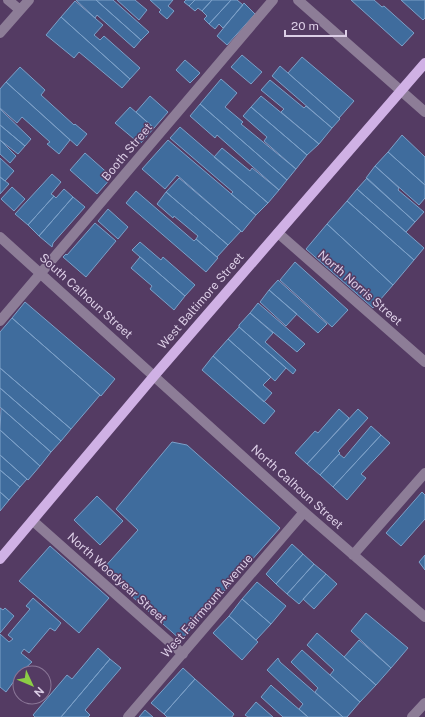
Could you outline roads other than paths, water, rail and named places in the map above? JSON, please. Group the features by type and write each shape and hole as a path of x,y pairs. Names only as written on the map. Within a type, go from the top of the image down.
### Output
{"main road":[{"name":"West Baltimore Street","path":"0,559 154,376 425,63"}],"street":[{"path":"8,0 20,10"},
{"path":"0,33 29,0"},
{"name":"Booth Street","path":"0,321 273,0"},
{"path":"298,0 425,112"},
{"name":"North Norris Street","path":"278,233 425,362"},
{"name":"South Calhoun Street","path":"0,237 154,376"},
{"name":"North Calhoun Street","path":"154,376 304,512 425,617"},
{"path":"353,555 425,473"},
{"name":"West Fairmount Avenue","path":"128,717 304,512"},
{"name":"North Woodyear Street","path":"33,521 183,654"},
{"path":"412,717 425,703"}]}
